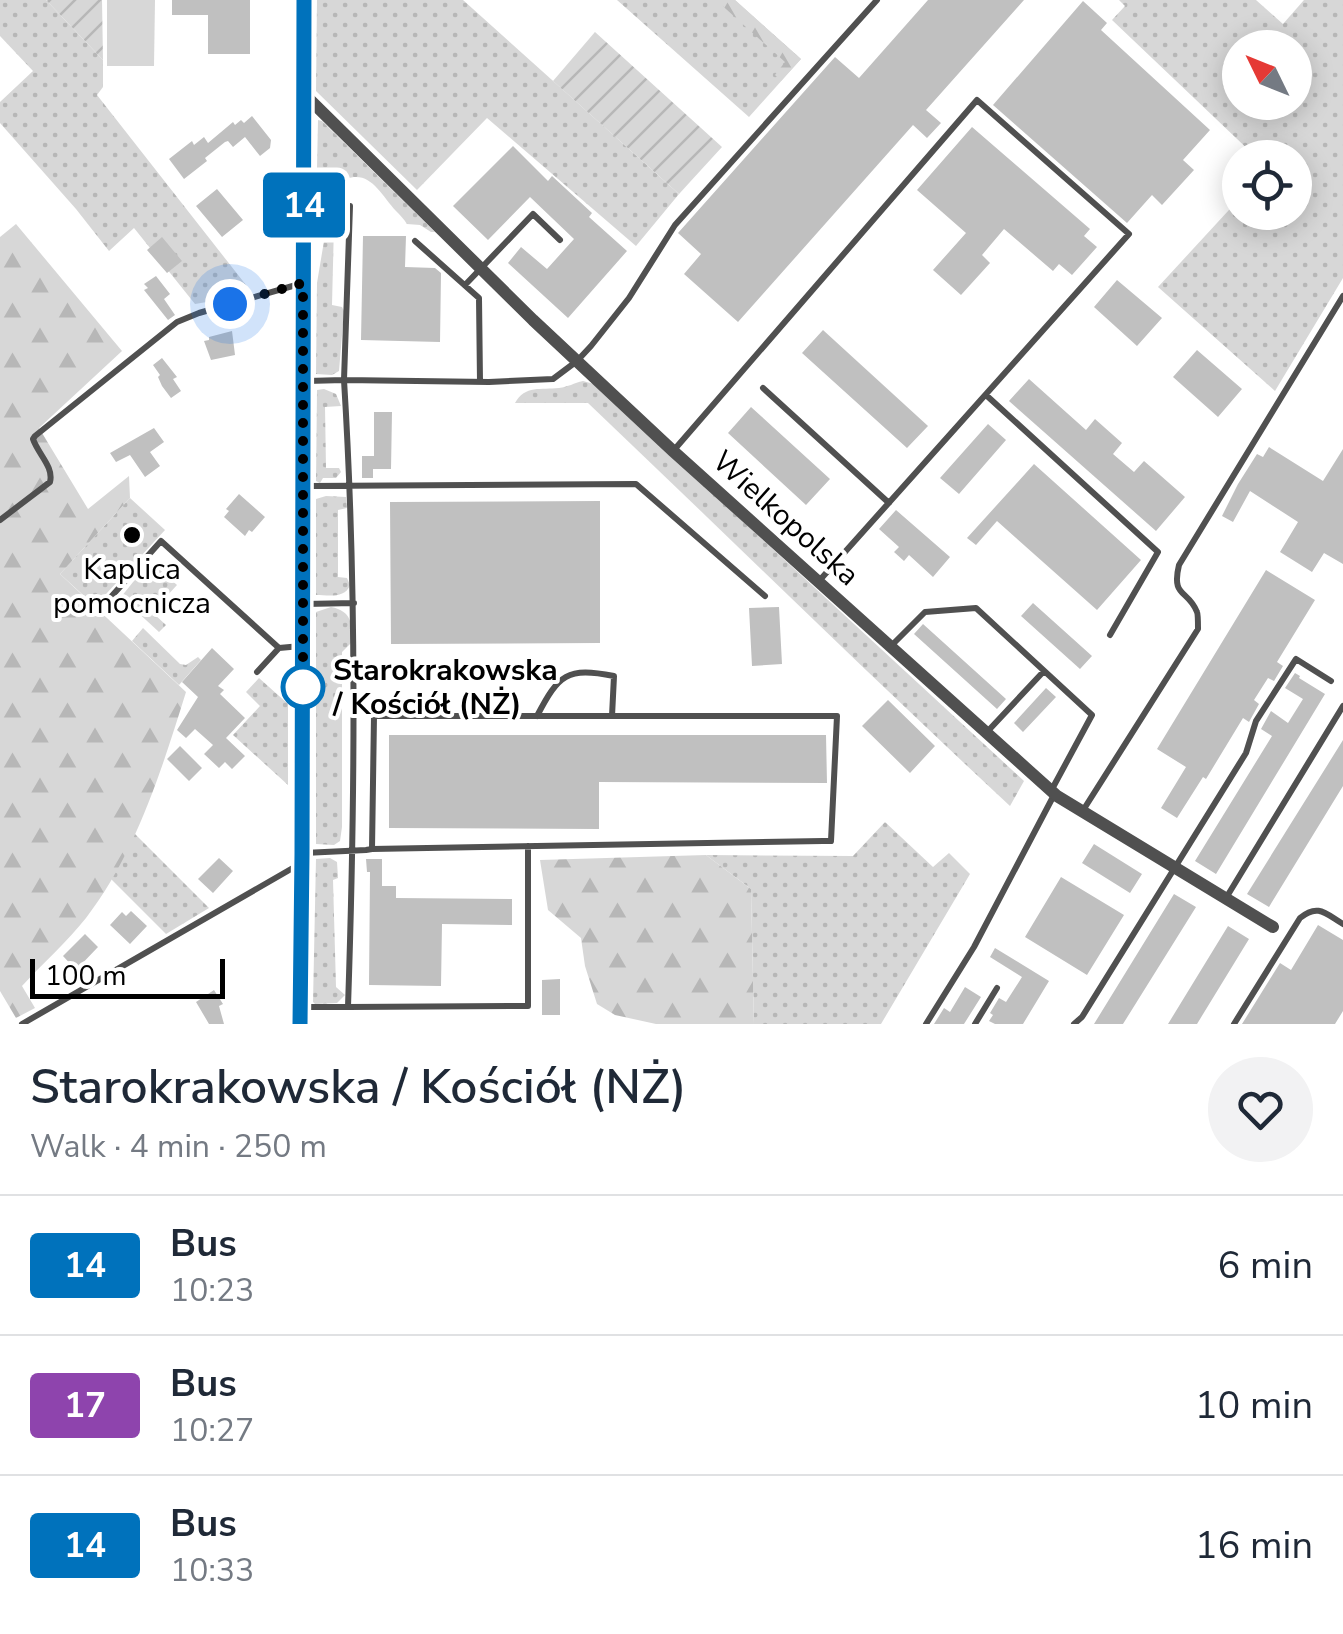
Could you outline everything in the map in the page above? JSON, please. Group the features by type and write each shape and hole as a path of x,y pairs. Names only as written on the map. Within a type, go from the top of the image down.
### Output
{"street":[{"path":"300,1016 304,0"},
{"name":"Wielkopolska","path":"305,96 673,451 1053,793 1273,928"}],"lane":[{"path":"302,381 553,380 577,360 629,298 676,225 877,0"},
{"path":"673,451 977,100 1129,234 819,581"},
{"path":"348,1007 354,603 344,380 350,206"},
{"path":"466,285 533,214 560,240"},
{"path":"415,241 479,298 480,382"},
{"path":"0,520 50,482 51,471 36,446 35,436 177,322 303,283"},
{"path":"1082,812 1198,630 1197,612 1180,592 1176,578 1180,565 1343,296"},
{"path":"763,388 888,503"},
{"path":"986,395 1158,552 1110,635"},
{"path":"302,486 636,484 765,596"},
{"path":"110,598 161,542 279,648"},
{"path":"302,604 354,603"},
{"path":"891,646 924,612 976,608 1092,715 974,947 926,1024"},
{"path":"257,672 279,648 303,646"},
{"path":"1074,1024 1082,1017 1246,753 1256,721 1296,659 1331,681"},
{"path":"987,732 1044,670"},
{"path":"537,716 559,682 575,672 614,676 612,716"},
{"path":"1225,899 1343,706"},
{"path":"22,1024 302,858 372,850 832,841 838,716 374,716 372,850"},
{"path":"300,1016 348,1007 528,1006 528,846"},
{"path":"1234,1024 1300,918 1319,910 1343,924"},
{"path":"975,1024 997,988"}],"green space":[{"path":"0,0 46,0 103,60 103,87 97,95 253,294 195,304 134,228 109,251 0,123 0,102 33,71 0,36"},
{"path":"46,0 102,0 103,60"},
{"path":"107,0 155,0 154,66 107,66"},
{"path":"317,0 463,0 679,194 636,246 487,118 417,190 316,91"},
{"path":"617,0 735,0 801,59 749,117"},
{"path":"716,0 735,0 801,59 781,81 775,75 785,62"},
{"path":"1119,0 1256,0 1283,24 1304,0 1343,0 1343,278 1275,391 1158,287 1222,218 1222,230 1312,230 1312,140 1238,140 1112,20 1125,6"},
{"path":"595,32 722,147 679,194 553,81"},
{"path":"318,120 435,232 407,224 364,178 346,179 335,185 332,305 344,311 339,371 332,375 316,374 317,283 327,240 327,195 323,194 317,168"},
{"path":"16,224 122,351 39,428 88,509 129,476 130,498 60,574 186,692 157,780 119,866 86,918 22,986 35,1008 16,1018 0,991 0,237"},
{"path":"583,381 594,384 1024,781 1010,806 588,403 515,403 529,391"},
{"path":"317,390 336,394 341,406 325,407 326,468 339,468 341,472 336,478 323,478 320,483 316,481"},
{"path":"346,497 347,508 338,510 338,577 347,578 350,585 336,595 316,595 316,499"},
{"path":"130,498 165,530 95,606 60,574"},
{"path":"150,561 177,585 154,610 166,625 159,632 121,597"},
{"path":"331,607 347,615 352,635 352,642 342,652 342,827 340,841 334,845 316,844 316,612"},
{"path":"143,628 180,664 186,665 198,657 201,660 179,685 132,641"},
{"path":"259,678 288,704 288,785 233,735 260,706 246,692"},
{"path":"885,822 933,867 949,853 970,874 881,1024 754,1024 751,889 706,855 853,856"},
{"path":"134,833 209,908 166,934 111,879"},
{"path":"706,855 751,889 754,1024 656,1024 615,1015 597,1004 581,938 548,910 540,860"},
{"path":"316,859 337,862 338,878 333,880 336,987 345,995 337,1003 315,1004"}],"building":[{"path":"172,0 250,0 250,54 208,54 208,15 172,15"},
{"path":"928,0 1024,0 926,110 941,123 927,138 913,125 738,322 684,274 701,254 678,233 835,57 859,78"},
{"path":"1083,1 1107,23 1101,30 1210,130 1183,160 1194,170 1162,205 1152,195 1127,223 993,105"},
{"path":"252,116 271,140 270,148 260,156 245,137 233,147 228,141 184,179 169,159 192,141 194,145 204,137 208,143 233,122 244,123"},
{"path":"972,127 1090,229 1084,236 1097,247 1072,275 1059,264 1053,271 1004,229 982,255 990,263 961,295 933,270 966,233 917,190"},
{"path":"513,146 548,181 552,176 627,251 568,318 508,263 521,247 547,269 574,239 530,197 488,240 453,206"},
{"path":"217,189 243,220 222,237 196,206"},
{"path":"363,236 406,236 405,267 435,268 441,273 440,342 361,340"},
{"path":"162,237 182,261 167,273 147,250"},
{"path":"156,276 170,294 164,299 175,315 168,320 144,290 148,288 144,284"},
{"path":"1117,280 1162,318 1137,346 1094,307"},
{"path":"823,330 928,426 907,448 802,353"},
{"path":"232,331 235,355 211,360 204,341"},
{"path":"1197,350 1242,389 1218,417 1173,377"},
{"path":"162,358 177,377 173,379 181,391 171,398 153,365"},
{"path":"1029,379 1086,430 1095,419 1122,443 1113,454 1134,472 1144,461 1185,497 1156,531 1009,401"},
{"path":"751,407 830,479 806,505 728,433"},
{"path":"374,412 392,412 391,469 373,469 373,478 362,478 362,456 374,456"},
{"path":"988,424 1006,440 959,494 940,478"},
{"path":"154,428 164,442 150,452 160,466 145,477 130,455 116,462 110,453"},
{"path":"1269,447 1323,481 1343,449 1343,564 1324,553 1312,572 1280,552 1298,522 1250,491 1233,522 1222,516 1257,454 1263,457"},
{"path":"1034,464 1141,560 1097,610 997,521 976,545 967,538"},
{"path":"239,494 265,517 245,536 224,517"},
{"path":"600,501 600,643 391,644 390,502"},
{"path":"896,510 950,557 933,577 909,555 904,561 894,552 899,547 879,529"},
{"path":"1266,570 1315,600 1277,662 1283,666 1274,681 1268,678 1254,700 1259,704 1249,722 1243,718 1177,818 1161,808 1186,767 1157,749"},
{"path":"1033,603 1092,656 1080,669 1021,616"},
{"path":"779,607 782,664 752,666 749,608"},
{"path":"923,624 1006,699 997,709 914,634"},
{"path":"212,648 234,669 218,686 224,690 220,694 245,718 226,738 245,756 232,769 225,762 219,768 204,754 213,745 195,729 186,738 177,730 198,697 182,682"},
{"path":"1295,673 1325,694 1216,874 1195,861 1272,736 1261,729 1271,711 1288,723 1303,699 1285,688"},
{"path":"1046,688 1056,697 1023,732 1014,723"},
{"path":"888,700 935,746 910,773 862,726"},
{"path":"389,735 826,735 827,783 599,782 599,829 389,828"},
{"path":"1343,740 1343,786 1269,907 1247,894"},
{"path":"180,746 202,768 189,781 167,759"},
{"path":"1094,844 1142,874 1130,893 1082,863"},
{"path":"219,858 233,871 213,893 198,879"},
{"path":"366,859 382,859 382,886 396,886 396,898 512,899 512,925 442,924 441,986 369,985 370,872"},
{"path":"1061,877 1124,915 1087,975 1025,937"},
{"path":"1174,894 1196,907 1123,1024 1094,1024"},
{"path":"131,911 147,926 130,944 110,925 122,912 126,916"},
{"path":"1318,925 1343,940 1343,1011 1335,1024 1242,1024 1280,963 1291,970"},
{"path":"1228,926 1249,939 1197,1024 1168,1024"},
{"path":"85,934 98,947 76,970 63,956"},
{"path":"995,948 1049,981 1023,1024 989,1021 999,998 1006,1002 1022,977 990,957"},
{"path":"560,979 560,1015 542,1015 542,980"},
{"path":"965,987 981,997 964,1024 934,1024 944,1008 950,1012"},
{"path":"214,990 223,1004 219,1006 224,1024 209,1024 196,1002"}],"bus line":[{"name":"14","path":"300,1024 304,0"}],"place":[{"name":"Kaplica pomocnicza","path":"132,535"},
{"name":"Starokrakowska / Kościół (NŻ)","path":"303,687"}],"route":[{"path":"230,304 303,283 303,687"}]}
